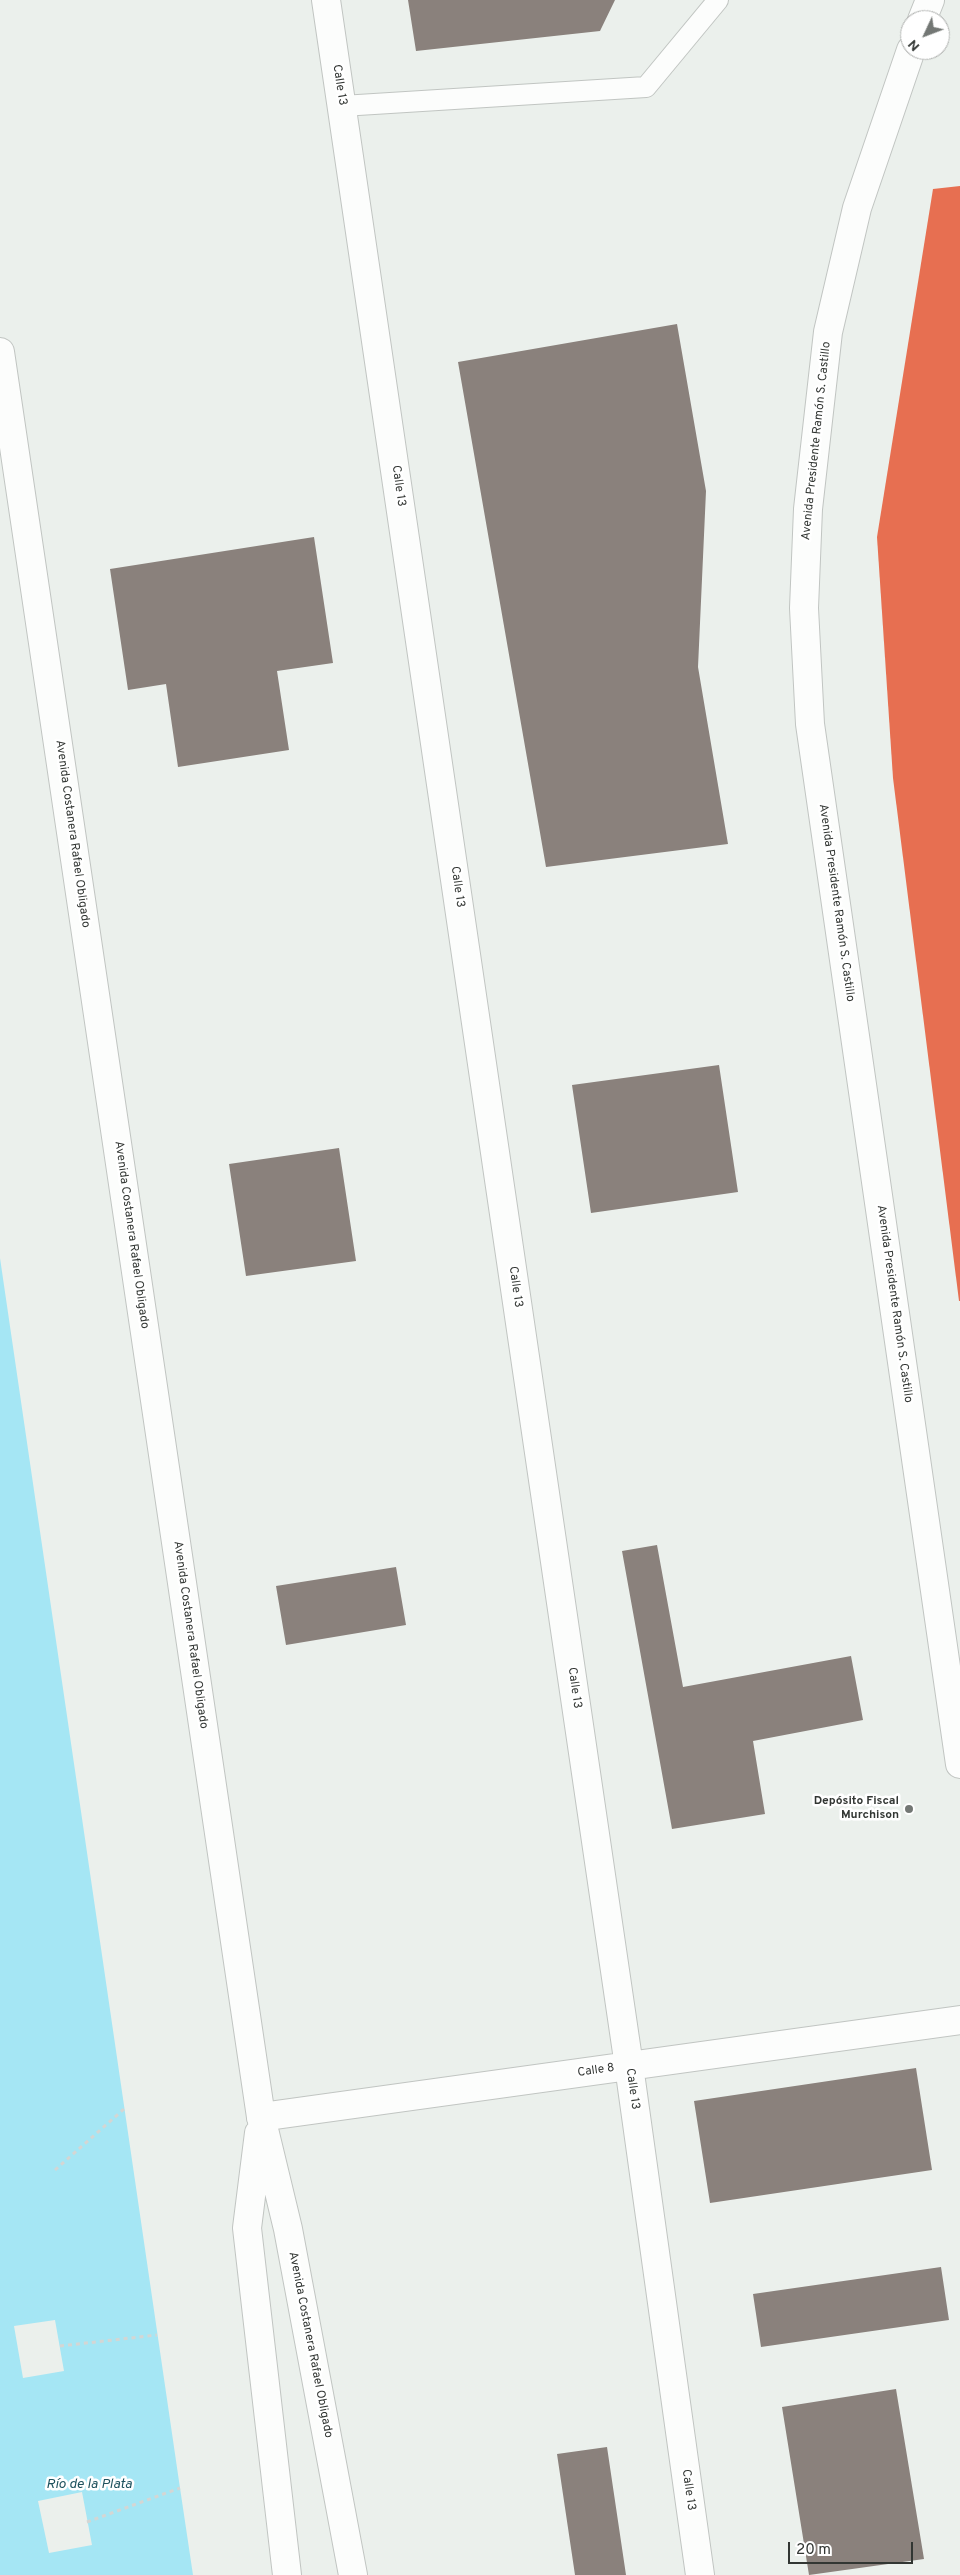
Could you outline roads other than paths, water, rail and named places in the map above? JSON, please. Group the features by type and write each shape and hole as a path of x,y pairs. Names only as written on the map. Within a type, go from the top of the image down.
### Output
{"main road":[{"name":"Calle 13","path":"326,0 629,2066 700,2575"},
{"name":"Avenida Presidente Ramón S. Castillo","path":"908,60 857,208 828,332 808,508 804,608 810,724 960,1764"},
{"name":"Avenida Costanera Rafael Obligado","path":"0,352 261,2117 288,2229 353,2575"},
{"name":"Calle 8","path":"261,2117 960,2020"},
{"name":"Avenida Costanera Rafael Obligado","path":"261,2117 247,2228 287,2575"}],"lane":[{"path":"342,106 646,87 718,0"}],"water":[{"name":"Río de la Plata","path":"0,1258 180,2488 193,2575 0,2575"}],"place":[{"name":"Depósito Fiscal Murchison","path":"909,1809"}]}
